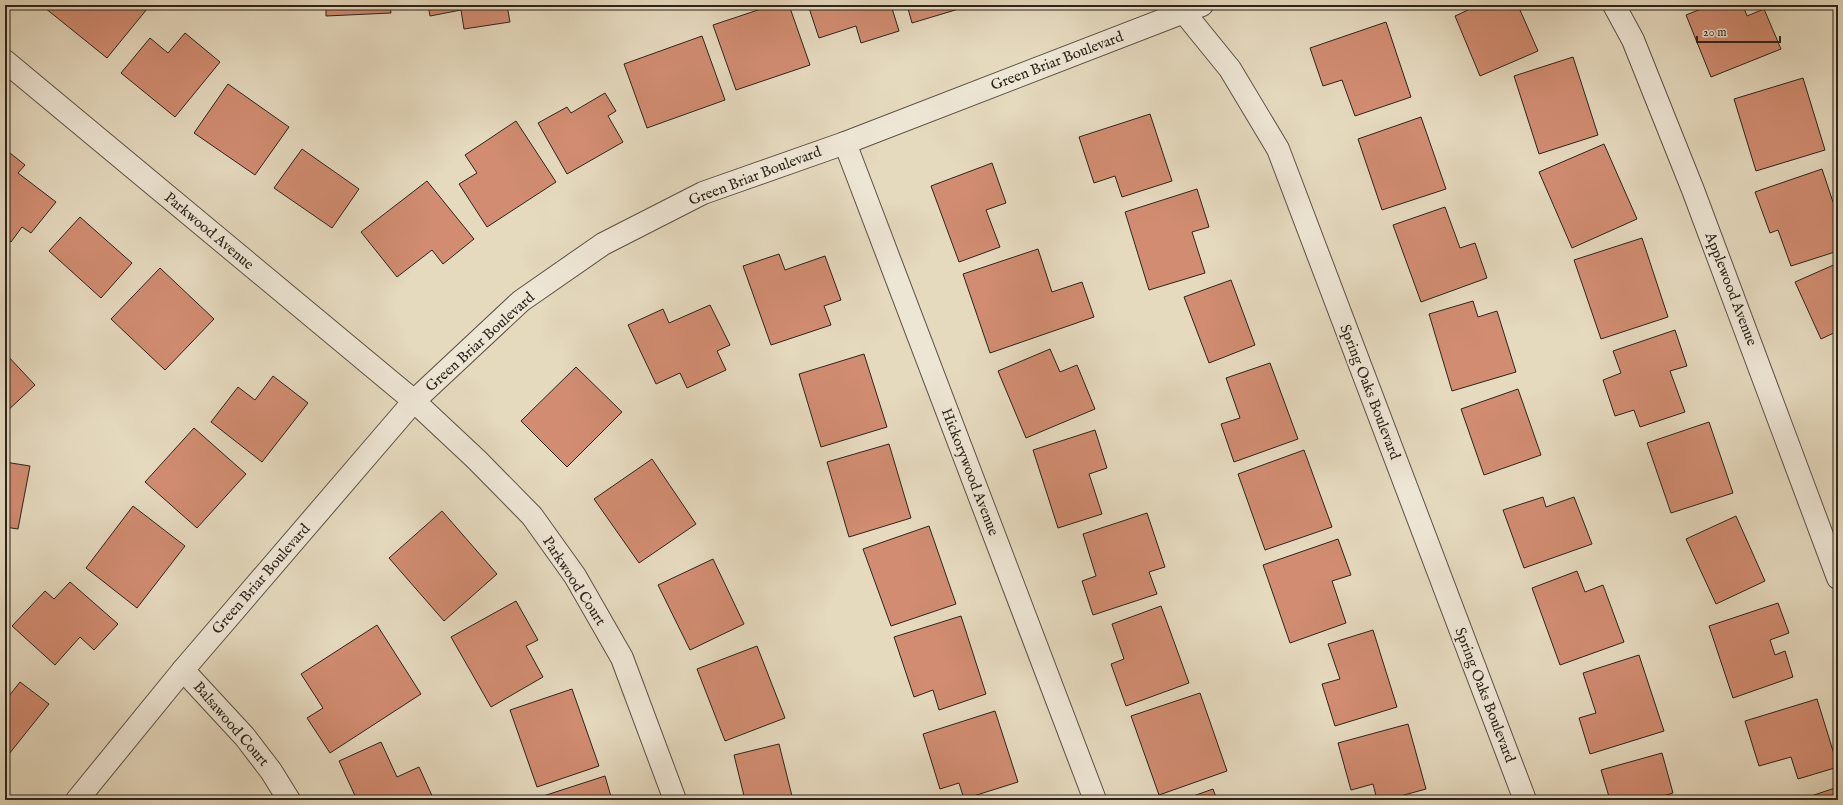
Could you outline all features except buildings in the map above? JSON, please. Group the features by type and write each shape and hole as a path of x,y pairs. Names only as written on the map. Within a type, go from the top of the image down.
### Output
{"street":[{"name":"Applewood Avenue","path":"1614,5 1633,40 1693,190 1838,578"},
{"name":"Green Briar Boulevard","path":"77,800 183,670 414,401 521,301 603,244 703,193 845,143 1188,7"},
{"name":"Spring Oaks Boulevard","path":"1188,7 1230,69 1278,150 1525,800"},
{"name":"Parkwood Avenue","path":"5,61 414,401"},
{"name":"Hickorywood Avenue","path":"845,143 1095,800"},
{"name":"Parkwood Court","path":"414,401 477,460 532,516 575,576 622,658 675,800"},
{"name":"Balsawood Court","path":"183,670 245,737 271,771 289,800"}]}
